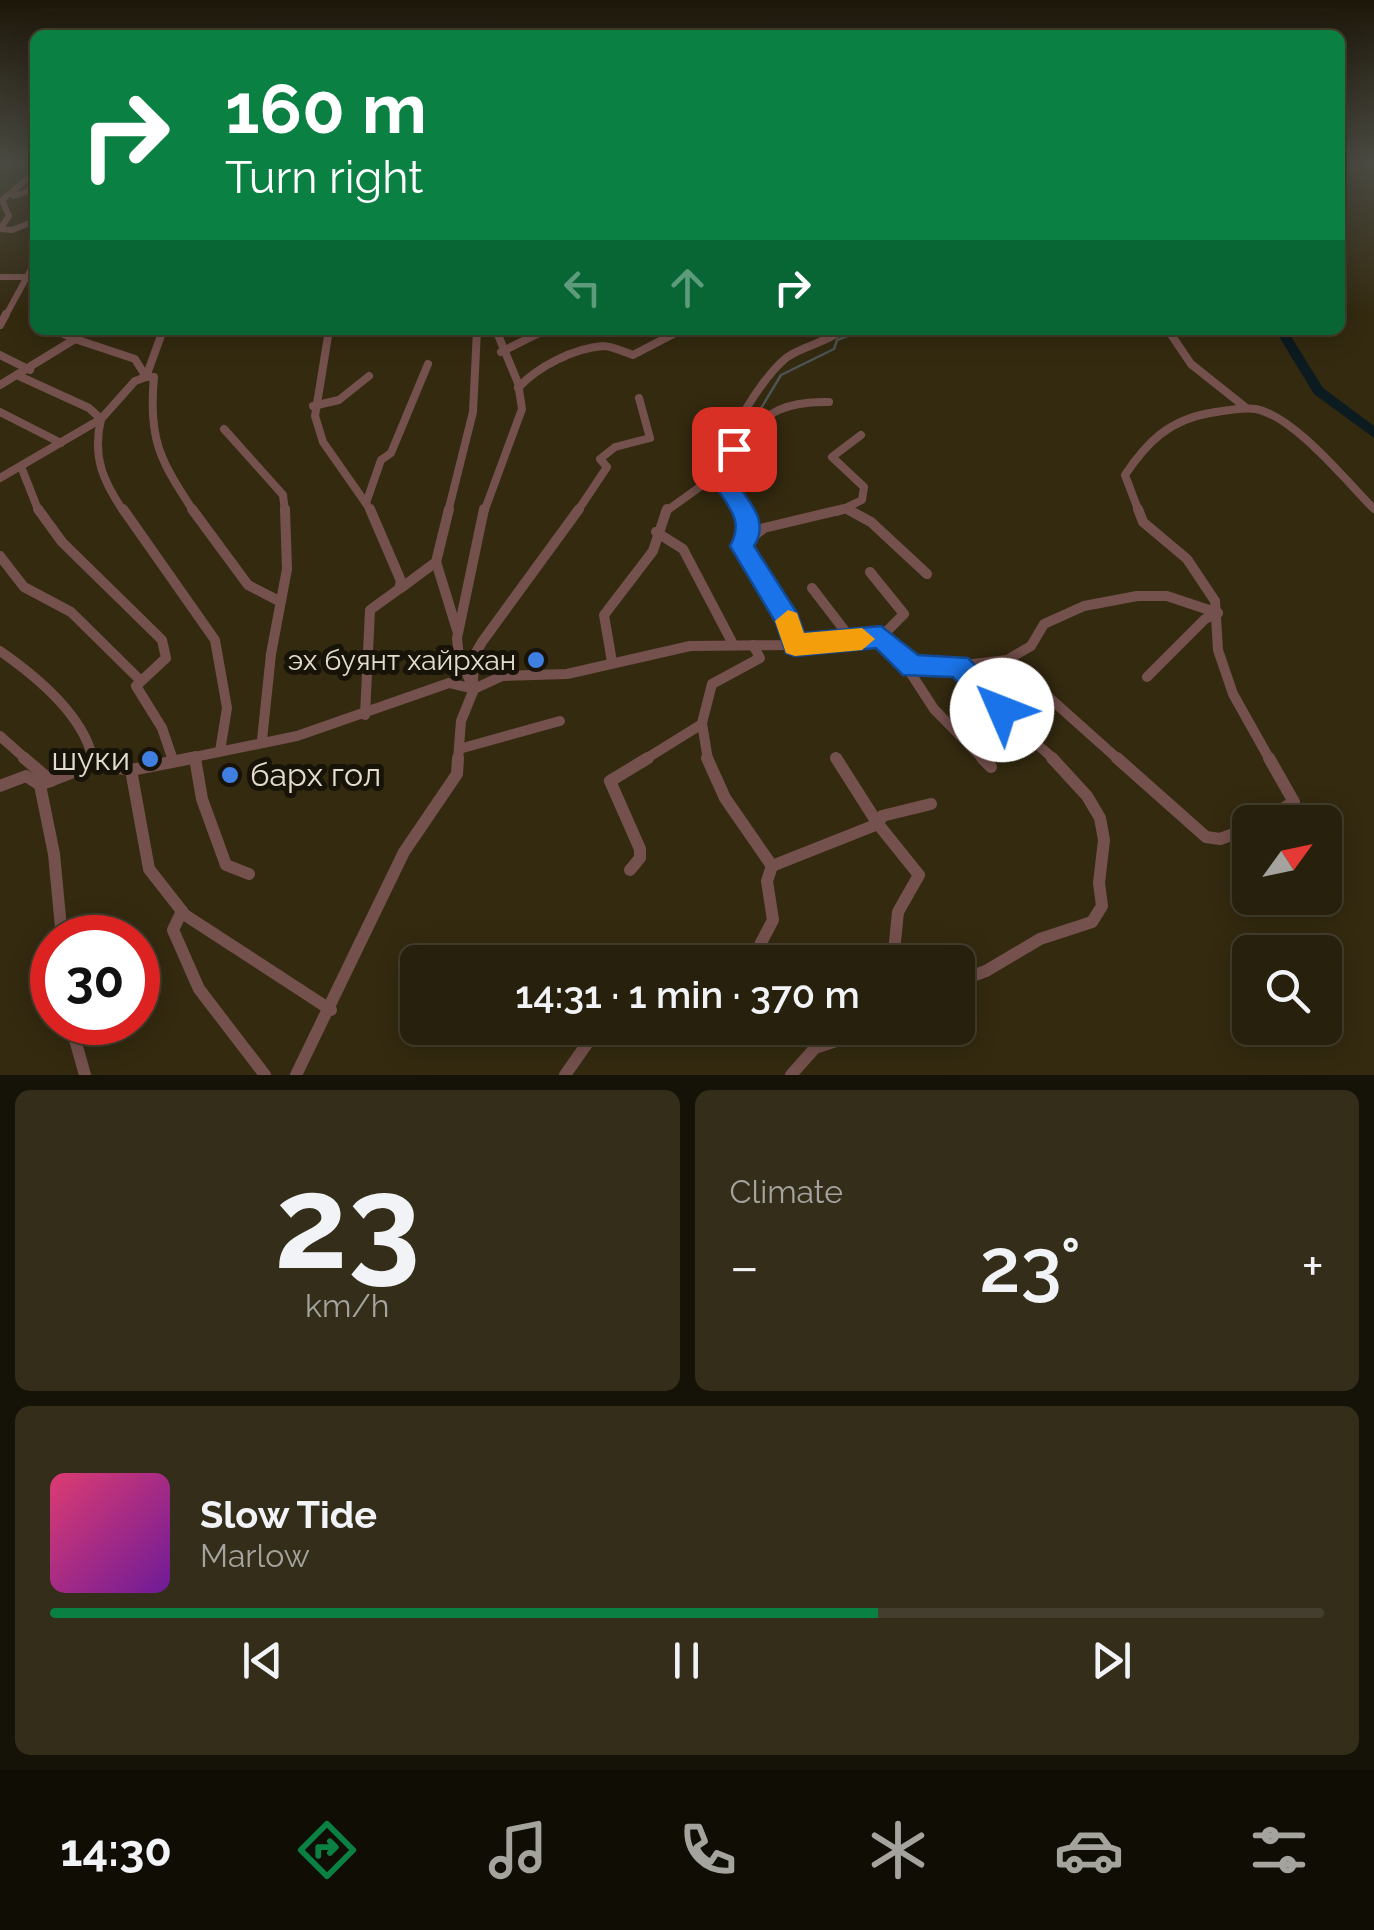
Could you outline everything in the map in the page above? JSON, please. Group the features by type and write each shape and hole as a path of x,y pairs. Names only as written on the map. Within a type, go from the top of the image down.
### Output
{"street":[{"path":"7,212 9,216 0,229 30,223"},
{"path":"0,277 30,276"},
{"path":"0,325 30,278"},
{"path":"68,335 135,358 146,377"},
{"path":"146,377 161,335"},
{"path":"329,335 325,374 313,406 322,442 366,503 401,580 399,589"},
{"path":"457,630 436,562 437,539 458,481 480,378 477,335"},
{"path":"474,689 457,652 457,630 469,561 498,464 522,404 497,335"},
{"path":"501,352 536,335"},
{"path":"518,388 545,364 574,359 604,346 633,355 671,335"},
{"path":"725,483 734,465 733,437 740,419 776,370 787,358 822,345 835,335"},
{"path":"1171,335 1191,364 1245,407"},
{"path":"0,386 74,339"},
{"path":"0,354 30,370"},
{"path":"366,503 381,460 390,453 415,402 428,364"},
{"path":"19,376 89,408 102,419"},
{"path":"313,406 339,400 369,376"},
{"path":"0,478 22,469 102,419 135,382 154,377 149,413 152,438 168,474 190,500 236,574 258,593 280,601"},
{"path":"296,1075 331,1010 404,852 428,810 457,774 460,721 474,689 474,656 607,467 600,458 615,447 650,438 639,398"},
{"path":"743,468 742,444 769,410 782,403 828,402"},
{"path":"1289,805 1294,802 1232,694 1218,650 1215,601 1187,558 1144,522 1125,475 1174,419 1208,410 1245,407 1265,412 1290,429 1374,508"},
{"path":"0,412 61,443"},
{"path":"102,419 96,441 102,480 215,640 222,663 226,708 220,751"},
{"path":"224,429 283,495 288,549 262,740"},
{"path":"750,534 849,510 862,500 864,487 832,457 862,435"},
{"path":"612,662 604,615 624,582 652,551 656,532 671,504 708,481 725,483 743,468 762,462"},
{"path":"22,469 42,516 70,552 162,640 166,658 136,686 162,728 172,761"},
{"path":"725,483 750,520 750,534 742,546 788,620 795,645"},
{"path":"849,510 871,522 926,574"},
{"path":"656,532 683,549 734,644"},
{"path":"0,556 24,587 71,612 140,680"},
{"path":"364,714 370,610 436,562"},
{"path":"0,786 26,776 45,783 94,764 131,770 262,740 297,736 449,683 474,689 502,676 567,674 690,646 795,645 881,637 904,614 870,572"},
{"path":"812,588 852,640"},
{"path":"881,637 912,667 959,666 1007,660 1031,646 1044,624 1084,606 1137,596 1167,596 1218,613"},
{"path":"1147,677 1218,613"},
{"path":"753,645 760,658 712,684 702,724 708,754 736,816 772,866"},
{"path":"0,651 74,721 94,751 94,764"},
{"path":"1007,660 1206,837 1220,839 1232,835"},
{"path":"959,666 1090,797 1108,836 1096,888 1102,906 1092,922 1040,939 975,975"},
{"path":"912,667 910,672 924,696 990,767"},
{"path":"458,749 560,721"},
{"path":"630,870 640,858 640,849 610,780 702,724"},
{"path":"0,736 45,783 60,915"},
{"path":"195,756 202,799 226,865 249,874"},
{"path":"836,758 878,824 920,875 898,912 895,945"},
{"path":"131,770 150,869 182,911 331,1010"},
{"path":"760,945 772,920 767,881 772,866 878,824 882,816 931,804"},
{"path":"182,911 173,930 182,958 219,1018 259,1061 265,1075"},
{"path":"77,1045 85,1075"},
{"path":"565,1075 586,1045"},
{"path":"791,1075 816,1048 825,1045"}],"waterway":[{"path":"754,420 781,375 834,349 837,340 850,335"},
{"path":"1284,335 1318,391 1374,433"}],"slow traffic":[{"path":"788,621 795,645 862,639"}],"place":[{"name":"эх буянт хайрхан","path":"536,660"},
{"name":"шуки","path":"150,759"},
{"name":"барх гол","path":"230,775"}],"route":[{"path":"734,449 734,465 724,482 750,520 750,534 742,546 788,620 795,645 881,637 896,646 912,667 921,670 959,666 1002,710"}]}
